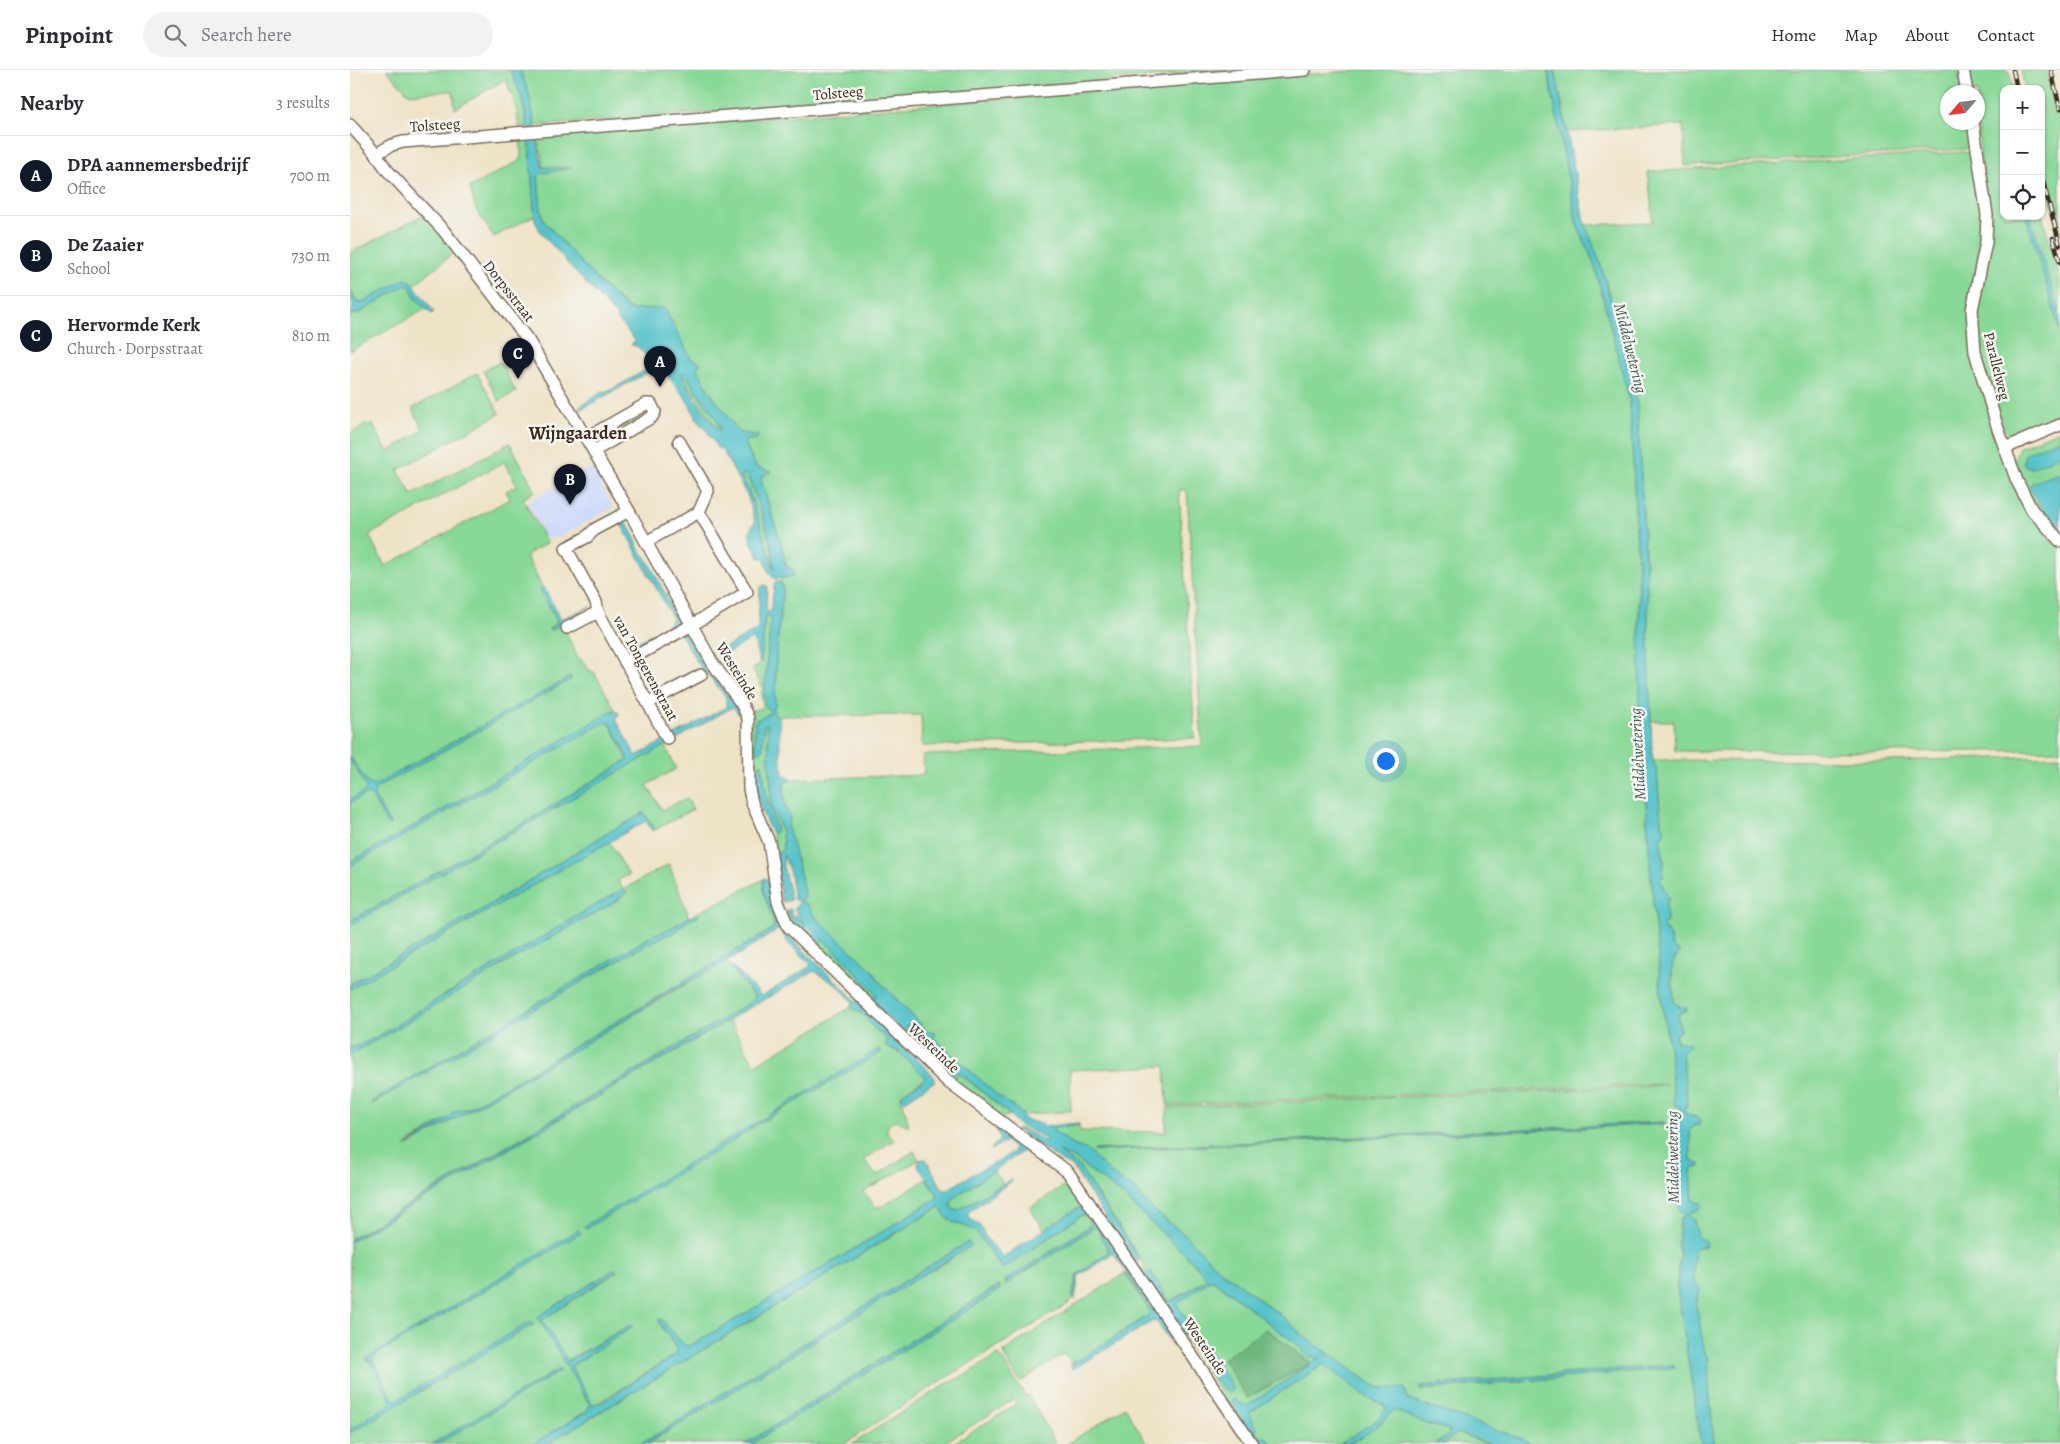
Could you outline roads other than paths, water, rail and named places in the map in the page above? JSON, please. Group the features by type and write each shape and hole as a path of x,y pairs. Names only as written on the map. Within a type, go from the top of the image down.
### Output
{"street":[{"name":"Tolsteeg","path":"376,154 392,145 403,142 1306,70"},
{"path":"1963,70 1966,85"},
{"name":"Dorpsstraat","path":"350,125 376,154 387,170 444,231 528,340 629,510 646,542 684,629"},
{"name":"Parallelweg","path":"1974,130 1987,215 1986,242 1972,310 1973,338 1981,375 2017,481 2032,510 2060,541"},
{"path":"586,438 646,404 651,404 654,408 655,412 652,417 594,451"},
{"path":"2005,448 2060,425"},
{"path":"646,542 699,512 708,491 679,441"},
{"name":"van Tongerenstraat","path":"629,510 566,548 596,602 598,612 667,738"},
{"path":"625,662 747,592 699,512"},
{"name":"van Tongerenstraat","path":"567,628 598,612"},
{"name":"Westeinde","path":"684,629 712,662 742,705 748,718 749,789 752,803 769,842 778,902 788,926 948,1082 1068,1172 1252,1444"},
{"path":"648,703 701,675"}],"water":[{"path":"510,70 520,70 529,94 542,167 571,168 542,173 538,177 541,211 544,221 595,278 629,310 665,308 668,311 668,315 691,359 701,363 697,368 709,391 740,433 758,435 757,439 744,442 756,467 772,472 762,476 761,480 781,544 786,567 794,570 794,576 775,579 769,573 764,558 759,558 750,535 750,531 755,523 748,497 721,448 718,449 705,428 700,424 685,397 659,366 580,410 579,407 602,392 607,392 644,371 653,363 637,346 631,345 635,340 616,318 617,316 568,264 538,227 535,220 527,120 522,97","holes":["683,373 716,419 721,431 700,405 685,381","746,474 764,521 774,569 750,493 741,476"]},
{"path":"1548,70 1555,70 1584,221 1600,263 1622,338 1637,406 1647,589 1652,751 1657,771 1661,823 1664,830 1660,839 1664,861 1663,877 1660,880 1669,900 1666,902 1667,922 1663,924 1664,929 1669,934 1672,948 1679,951 1672,969 1674,1002 1679,1007 1687,1008 1678,1016 1680,1030 1675,1036 1677,1041 1689,1044 1690,1047 1682,1052 1687,1098 1687,1106 1684,1107 1685,1113 1700,1119 1701,1123 1693,1126 1690,1131 1691,1160 1701,1166 1691,1169 1693,1201 1701,1203 1701,1208 1689,1213 1689,1217 1694,1220 1698,1238 1705,1241 1706,1246 1698,1248 1694,1252 1694,1281 1700,1290 1696,1304 1705,1354 1708,1356 1714,1444 1701,1444 1677,1287 1680,1255 1678,1246 1680,1218 1684,1217 1684,1213 1680,1212 1679,1208 1676,1144 1678,1134 1673,1126 1672,1117 1678,1117 1680,1108 1675,1105 1674,1101 1669,1046 1662,1003 1650,865 1640,710 1639,587 1630,403 1594,263 1577,225"},
{"path":"2027,220 2031,220 2060,316 2060,332"},
{"path":"405,279 411,281 434,312 431,314 416,299 410,286 405,285 359,313 350,315 353,306 350,301 350,289 357,303 361,303"},
{"path":"2060,439 2060,455 2032,468 2024,465 2024,456 2027,453"},
{"path":"2060,473 2060,529 2045,513 2029,486 2032,483"},
{"path":"622,520 625,520 637,542 638,548 647,559 685,635 736,705 741,715 733,707 350,925 350,921 519,826 628,760 627,755 610,723 604,723 350,866 350,862 612,711 617,711 619,714 616,719 636,756 726,707 726,697 697,662 678,629 669,629 628,651 627,648 669,624 672,617 621,524"},
{"path":"775,582 780,582 783,589 776,655 775,706 773,709 775,716 779,716 783,774 792,779 783,784 785,807 790,816 788,828 801,877 804,897 801,899 802,903 806,903 816,918 873,971 879,981 927,1031 936,1032 934,1038 998,1096 1019,1111 1026,1121 1046,1126 1078,1123 1079,1125 1051,1129 1075,1146 1086,1149 1113,1175 1136,1190 1146,1204 1185,1235 1216,1267 1287,1320 1302,1335 1379,1388 1405,1388 1407,1399 1522,1439 1530,1444 1490,1444 1458,1433 1442,1444 1435,1444 1445,1438 1449,1430 1427,1424 1394,1410 1362,1437 1355,1441 1340,1444 1374,1422 1386,1410 1384,1405 1364,1396 1324,1364 1249,1413 1258,1434 1267,1438 1272,1444 1259,1444 1255,1433 1248,1429 1231,1401 1235,1399 1238,1403 1247,1406 1318,1359 1313,1355 1311,1358 1305,1354 1303,1349 1224,1288 1210,1280 1177,1305 1229,1381 1232,1390 1229,1394 1214,1379 1146,1280 1145,1275 1149,1272 1152,1273 1168,1301 1173,1301 1207,1279 1199,1268 1122,1195 1074,1158 1059,1152 1079,1167 1140,1260 1135,1263 1072,1166 1061,1161 1016,1129 1022,1129 1046,1142 1046,1139 1018,1124 1010,1115 931,1050 922,1037 906,1026 905,1029 956,1076 952,1080 793,925 786,910 791,909 792,918 795,918 795,914 814,936 816,934 802,921 794,908 799,903 798,900 794,900 790,874 784,855 783,866 791,900 782,902 776,856 783,849 782,831 772,808 767,724 764,726 762,751 757,752 755,749 755,721 770,713 770,710 766,707 764,697 771,616 765,616 761,663 759,662 754,638 724,655 721,650 760,628 758,626 760,588 764,585 767,586 766,611 770,612","holes":["822,939 839,954 876,994 876,997 870,994 866,987 823,949 820,943"]},
{"path":"544,588 561,619 591,606 563,622 564,628 561,625 551,630 549,629 557,621 540,590"},
{"path":"570,677 572,679 375,789 374,796 390,824 387,824 371,795 367,794 350,803 350,800 365,791 366,787 351,758 369,784 375,785"},
{"path":"762,764 766,794 777,831 772,833 757,793 756,767"},
{"path":"644,813 653,826 652,831 646,821 350,989 350,984 466,919"},
{"path":"764,878 767,879 774,912 785,932 929,1071 935,1078 935,1081 905,1101 901,1095 924,1080 924,1076 897,1050 889,1049 886,1046 887,1041 885,1038 863,1015 850,1007 853,1002 838,986 814,971 350,1242 350,1240 753,1001 755,997 731,968 732,966 762,996 809,967 811,964 789,944 779,929 740,954 670,992 583,1045 405,1147 451,1116 454,1112 468,1108 528,1074 774,928 772,916 763,891"},
{"path":"623,889 627,892 615,902 509,961 350,1055 350,1048 369,1041 392,1028"},
{"path":"697,913 699,916 689,920 674,933 634,951 372,1104 371,1102 655,934 671,928"},
{"path":"879,1049 882,1052 761,1122 733,1141 587,1228 584,1226"},
{"path":"1664,1122 1664,1124 1094,1151 1094,1150"},
{"path":"997,1128 1025,1150 952,1199 951,1206 954,1210 958,1210 1012,1179 967,1213 969,1218 980,1226 986,1238 1003,1257 1084,1204 1149,1300 1148,1304 1154,1309 1177,1343 1173,1347 1157,1322 1153,1321 1073,1369 1072,1364 1148,1316 1150,1311 1113,1253 1079,1276 1075,1300 1073,1299 1077,1275 1109,1252 1097,1227 1006,1284 1005,1281 1090,1226 1087,1216 1082,1215 1004,1268 996,1261 975,1230 953,1222 947,1218 939,1207 547,1444 533,1444 587,1411 590,1405 537,1317 615,1269 617,1271 542,1320 568,1361 631,1325 633,1327 571,1366 592,1404 601,1403 675,1355 677,1352 658,1320 660,1318 684,1345 687,1346 695,1343 937,1198 938,1195 918,1166 919,1160 926,1159 942,1188 946,1191 1013,1152 1014,1148 1006,1141 990,1150 1000,1139"},
{"path":"578,1230 581,1233 376,1355 373,1360 393,1399 398,1400 531,1321 534,1324 350,1433 350,1429 390,1404 390,1399 370,1361 366,1359"},
{"path":"968,1242 971,1246 647,1444 641,1444"},
{"path":"999,1286 1000,1289 984,1300 751,1444 745,1444"},
{"path":"1673,1365 1674,1368 1420,1390 1420,1386"},
{"path":"559,1369 560,1371 438,1444 432,1444"}],"railway":[{"path":"2013,70 2016,85"},
{"path":"2051,70 2060,109"},
{"path":"2041,175 2060,245"},
{"path":"2053,238 2060,262"}],"place":[{"name":"Hervormde Kerk","path":"518,379"},
{"name":"DPA aannemersbedrijf","path":"660,387"},
{"name":"De Zaaier","path":"570,505"}],"district":[{"name":"Wijngaarden","path":"578,433"}],"water label":[{"name":"Middelwetering","path":"1631,348"},
{"name":"Middelwetering","path":"1637,754"},
{"name":"Middelwetering","path":"1672,1157"}]}
